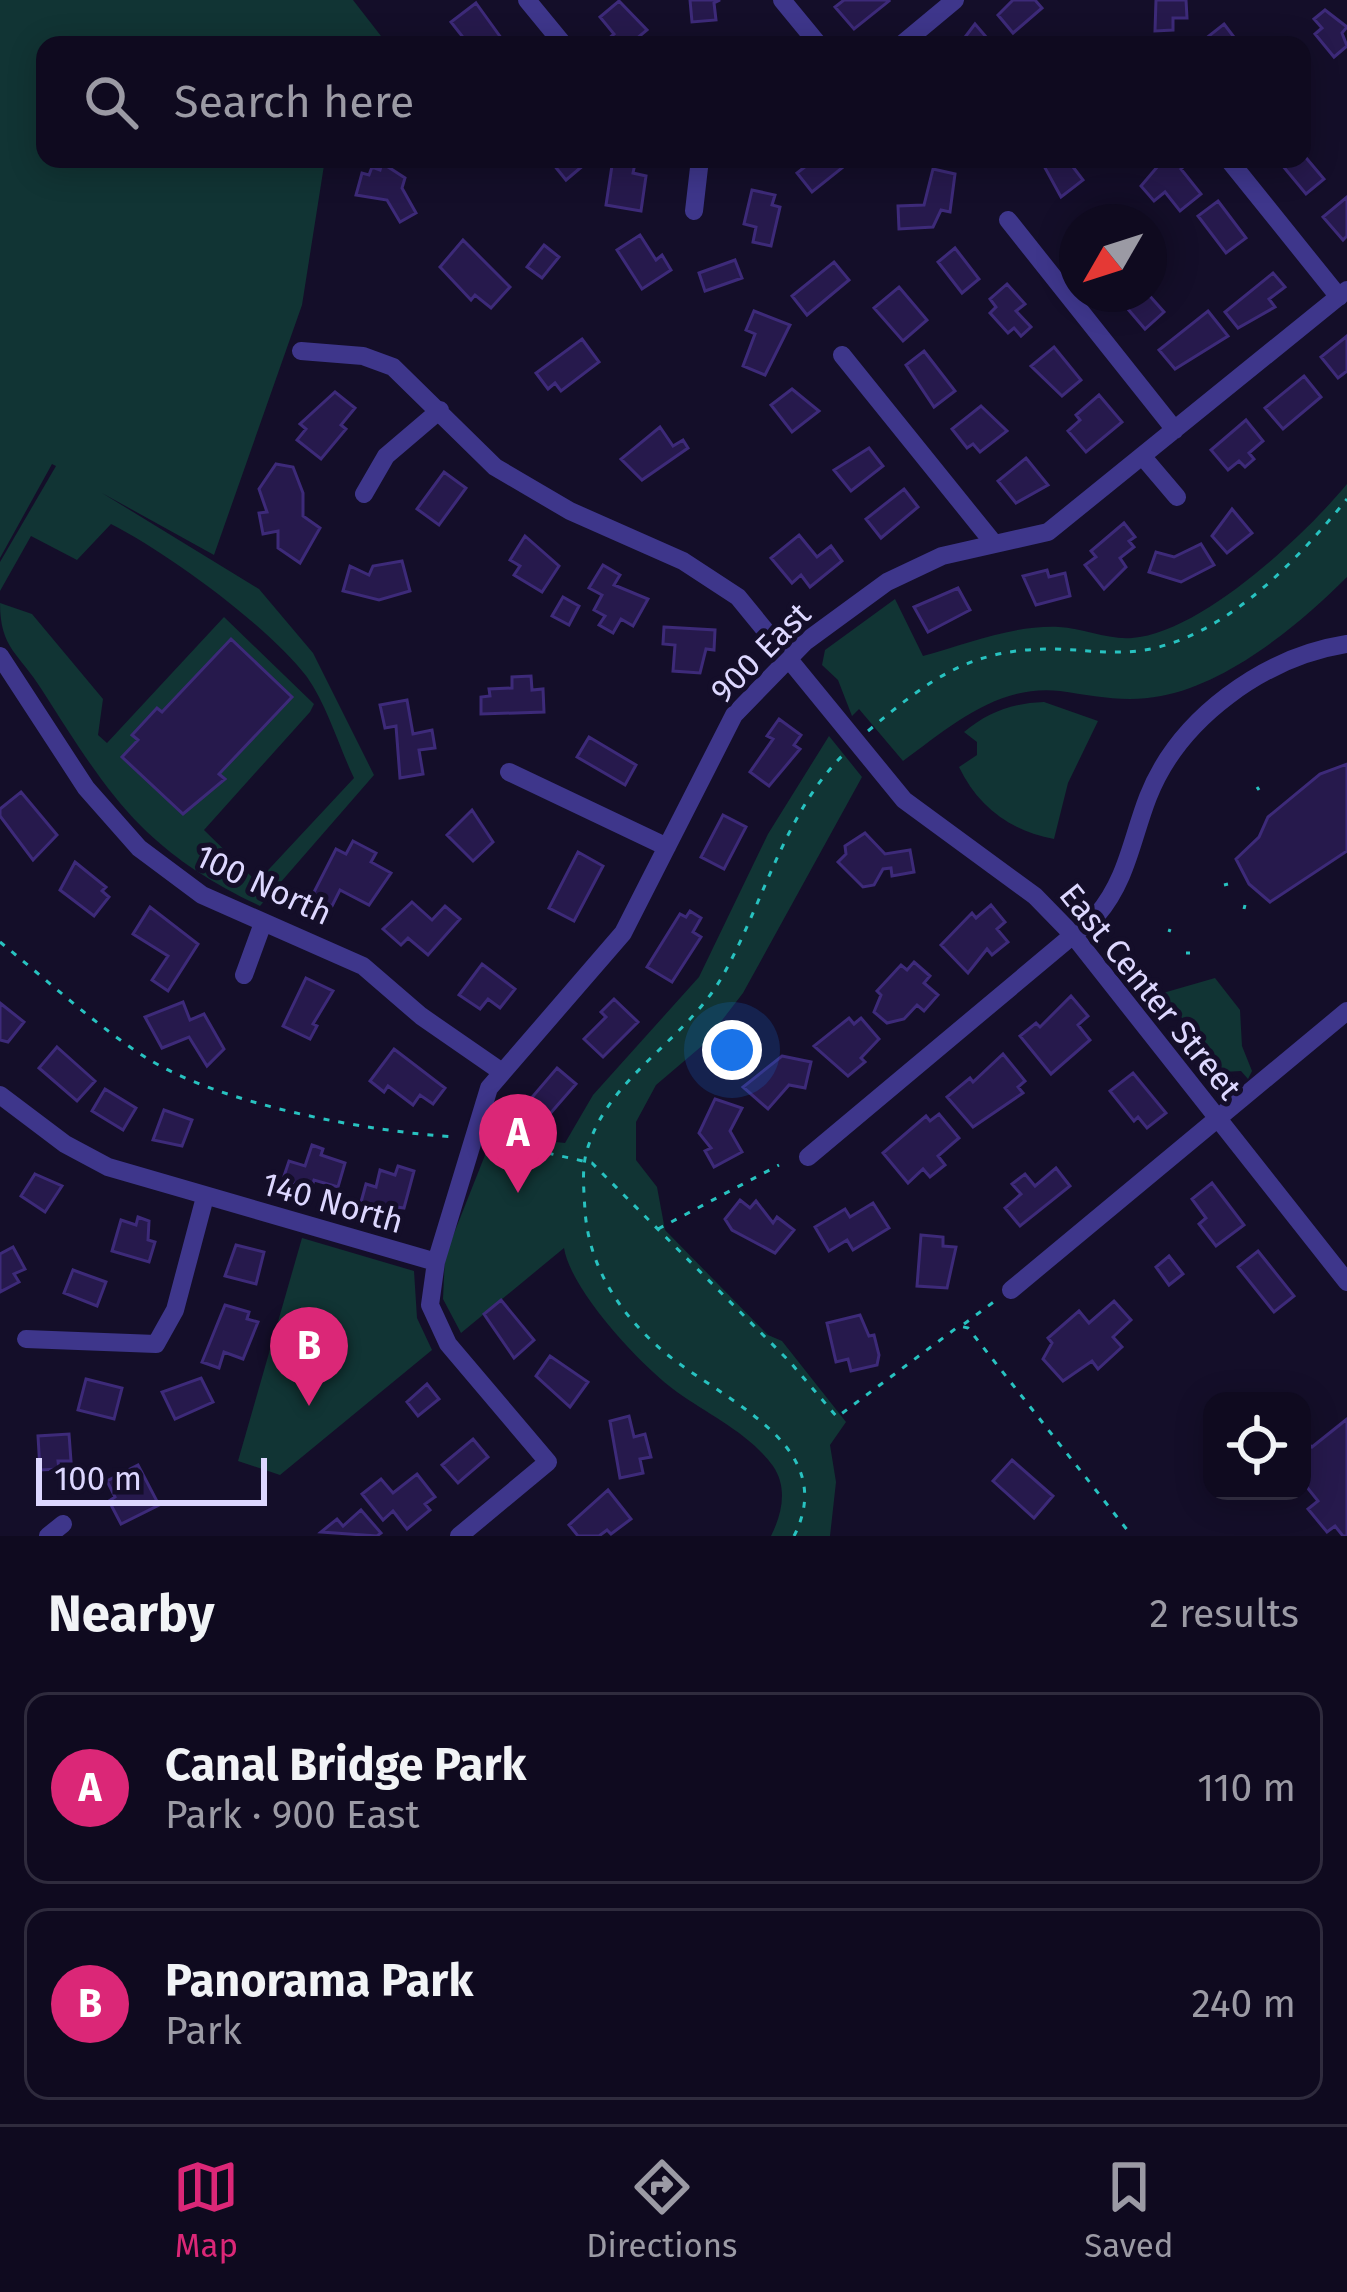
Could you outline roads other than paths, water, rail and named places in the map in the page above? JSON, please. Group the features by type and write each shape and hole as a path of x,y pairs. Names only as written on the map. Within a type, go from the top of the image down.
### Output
{"street":[{"path":"527,0 557,36"},
{"path":"782,0 812,36"},
{"path":"912,36 956,0"},
{"path":"694,212 699,168"},
{"path":"1236,168 1343,294"},
{"path":"1008,220 1175,430"},
{"name":"900 East","path":"436,1262 472,1138 499,1070 615,944 724,729 787,658 887,582 928,561 1048,532 1343,294"},
{"name":"East Center Street","path":"301,350 363,356 393,367 495,467 536,494 713,579 739,597 904,800 1035,896 1073,935 1347,1282"},
{"path":"842,355 992,542"},
{"path":"364,494 386,456 440,410"},
{"path":"1142,457 1177,497"},
{"path":"808,1156 1073,935 1116,890 1154,782 1200,720 1266,673 1347,644"},
{"name":"100 North","path":"0,656 86,788 124,834 202,895 363,965 421,1016 499,1070"},
{"path":"509,772 667,847"},
{"path":"244,975 263,922"},
{"path":"1011,1290 1347,1011"},
{"name":"140 North","path":"0,1095 65,1144 108,1167 436,1262 430,1305 448,1344 548,1462 459,1536"},
{"path":"26,1339 62,1337 143,1348 156,1344 175,1310 205,1197"}],"place":[{"name":"Canal Bridge Park","path":"518,1193"},
{"name":"Panorama Park","path":"309,1406"}]}
